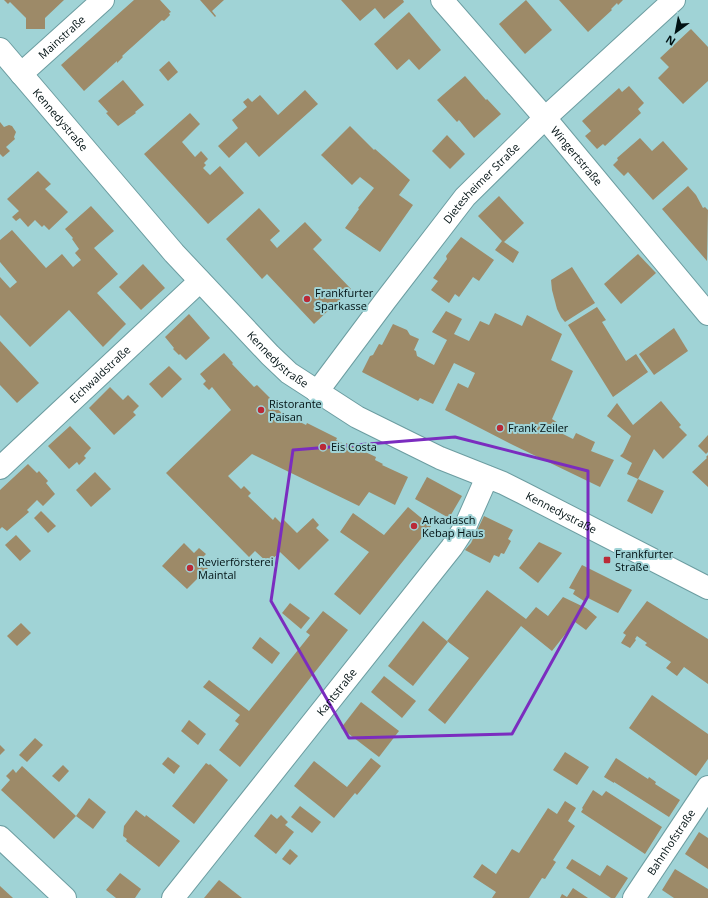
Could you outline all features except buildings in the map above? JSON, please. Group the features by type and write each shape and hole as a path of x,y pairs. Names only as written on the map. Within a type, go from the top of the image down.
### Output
{"street":[{"name":"Mainstraße","path":"21,74 103,0"},
{"name":"Wingertstraße","path":"442,0 545,118 708,314"},
{"name":"Dietesheimer Straße","path":"316,392 462,201 545,118 674,0"},
{"name":"Kennedystraße","path":"0,49 174,253 274,360 289,373 316,392 357,417 440,458 524,493 708,588"},
{"name":"Eichwaldstraße","path":"0,468 200,281"},
{"name":"Kantstraße","path":"173,898 452,547 465,527 487,477"},
{"name":"Bahnhofstraße","path":"634,898 708,787"},
{"path":"0,837 65,898"}],"highlighted area":[{"path":"455,437 588,471 588,596 512,734 349,738 271,601 293,450"}],"place":[{"name":"Frankfurter Sparkasse","path":"307,299"},
{"name":"Ristorante Paisan","path":"261,410"},
{"name":"Frank Zeiler","path":"500,428"},
{"name":"Eis Costa","path":"323,447"},
{"name":"Arkadasch Kebap Haus","path":"414,526"},
{"name":"Frankfurter Straße","path":"607,560"},
{"name":"Revierförsterei Maintal","path":"190,568"}]}
